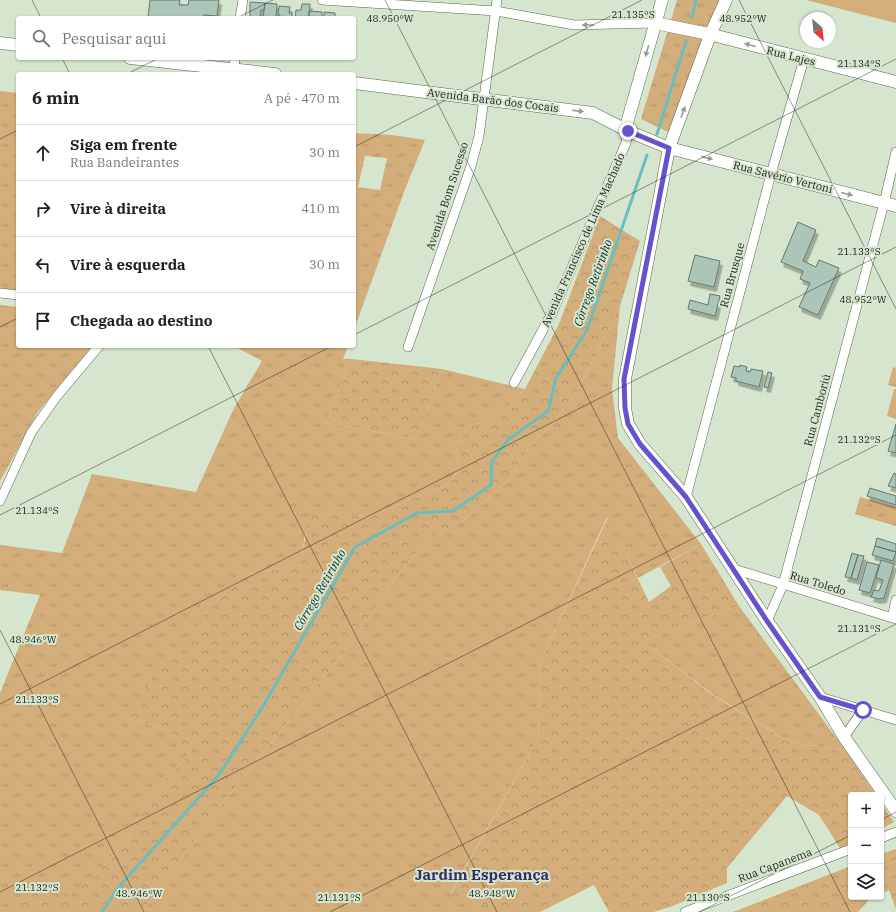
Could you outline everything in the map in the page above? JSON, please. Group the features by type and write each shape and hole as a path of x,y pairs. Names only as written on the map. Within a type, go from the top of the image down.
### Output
{"street":[{"path":"240,16 243,0"},
{"path":"322,0 496,11 574,25 655,23"},
{"name":"Avenida Bom Sucesso","path":"408,347 471,166 479,136 497,0"},
{"name":"Avenida Francisco de Lima Machado","path":"514,383 552,313 626,143 628,131 627,123 662,0"},
{"path":"726,0 710,35 669,148 624,379 625,408 628,424 640,444 686,497 767,621 820,697 844,737 896,810"},
{"name":"Rua Lajes","path":"655,23 710,35 896,82"},
{"path":"0,43 16,45"},
{"name":"Rua Brusque","path":"686,497 771,174 804,59"},
{"path":"142,60 204,70 235,64 267,72"},
{"name":"Avenida Barão dos Cocais","path":"356,84 593,113 628,131 669,148"},
{"name":"Rua Savério Vertoni","path":"669,148 896,206"},
{"name":"Rua Camboriú","path":"767,621 783,585 884,203 896,152"},
{"path":"0,293 16,295"},
{"path":"0,501 31,433 57,396 97,348"},
{"name":"Rua Toledo","path":"734,569 894,618"},
{"path":"894,618 896,600"},
{"path":"820,697 896,720"},
{"path":"844,737 863,710"},
{"path":"884,837 896,832"},
{"name":"Rua Capanema","path":"685,912 848,850"}],"green space":[{"path":"677,0 719,0 668,132 641,119"},
{"path":"806,0 896,0 896,23"},
{"path":"0,91 16,93 16,292 0,290"},
{"path":"356,133 392,135 425,140 404,192 356,324","holes":["365,156 387,158 380,190 358,187"]},
{"path":"600,216 640,241 620,306 578,390 551,426 529,447 510,479 466,519 427,539 398,576 342,655 213,815 142,912 18,912 28,885 69,897 93,877 125,842 151,797 189,754 170,731 127,718 161,664 189,634 213,604 244,575 287,567 302,556 310,511 346,514 368,518 447,485 459,469 456,446 468,428 503,411 525,389 559,324"},
{"path":"0,305 16,307 16,348 90,348 38,412 0,481"},
{"path":"620,306 612,389 618,438 701,544 638,578 607,517 541,660 538,739 450,894 491,906 494,912 142,912 213,815 342,655 398,576 427,539 466,519 510,479 529,447 551,426 578,390"},
{"path":"238,348 347,348 343,359 351,359 326,423 416,439 442,369 525,389 503,411 468,428 456,446 459,469 447,485 368,518 346,514 305,534 302,556 287,567 244,575 213,604 127,718 170,731 189,754 151,797 125,842 93,877 69,898 28,885 19,912 0,912 0,693 40,595 0,590 0,545 62,553 92,474 196,492 234,408 262,361"},
{"path":"351,359 442,369 416,439 326,423"},
{"path":"893,367 896,368 896,387 888,385"},
{"path":"894,389 896,389 896,419 887,416"},
{"path":"860,497 896,507 896,526 855,514"},
{"path":"608,517 649,602 671,586 660,567 701,544 739,606 643,641 714,696 789,742 846,751 874,792 848,792 848,844 840,848 819,815 787,796 727,868 727,883 670,907 653,912 609,912 594,885 540,912 494,912 491,906 450,895 538,739 541,660"},
{"path":"739,606 846,751 789,742 715,696 643,641"},
{"path":"884,807 894,822 884,827"},
{"path":"896,849 896,909 889,890 884,892 884,853"},
{"path":"848,867 848,900 869,900 858,912 733,912"}],"building":[{"path":"150,0 180,0 179,5 188,5 189,0 219,0 217,16 148,16"},
{"path":"250,2 265,3 264,10 261,10 260,16 250,16"},
{"path":"265,3 277,4 276,16 263,16"},
{"path":"302,4 310,4 309,16 295,16 296,10 301,10"},
{"path":"279,6 290,7 289,13 292,13 292,16 278,15"},
{"path":"309,11 322,12 322,16 309,16"},
{"path":"324,12 335,13 335,16 324,16"},
{"path":"798,222 816,230 803,261 816,267 819,260 839,268 818,315 799,307 810,283 800,279 803,271 781,262"},
{"path":"695,255 720,261 714,287 688,281"},
{"path":"710,294 720,296 715,316 688,309 690,300 708,305"},
{"path":"740,365 747,367 746,371 750,372 751,369 763,371 759,387 736,381 736,378 731,377 734,366 740,367"},
{"path":"768,372 772,373 768,388 764,387"},
{"path":"896,424 896,453 888,451"},
{"path":"894,473 896,474 896,488 888,486"},
{"path":"870,488 896,496 896,505 867,496"},
{"path":"877,538 896,544 896,552 875,546"},
{"path":"875,546 896,552 893,561 872,555"},
{"path":"852,553 858,555 851,578 845,577"},
{"path":"858,555 864,556 857,580 851,578"},
{"path":"881,560 894,564 884,598 879,599 871,597 874,590 879,591 883,580 876,578"},
{"path":"867,562 879,565 870,593 859,590"}],"waterway":[{"path":"692,17 696,0"},
{"path":"657,134 686,41"},
{"name":"Córrego Retirinho","path":"102,912 117,889 218,776 262,708 355,547 417,513 453,511 491,485 492,461 509,439 548,411 556,378 587,330 647,155"}],"district":[{"name":"Jardim Esperança","path":"482,875"}],"route":[{"path":"628,131 669,148 624,379 625,408 628,424 640,444 686,497 767,621 820,697 863,710"}]}
